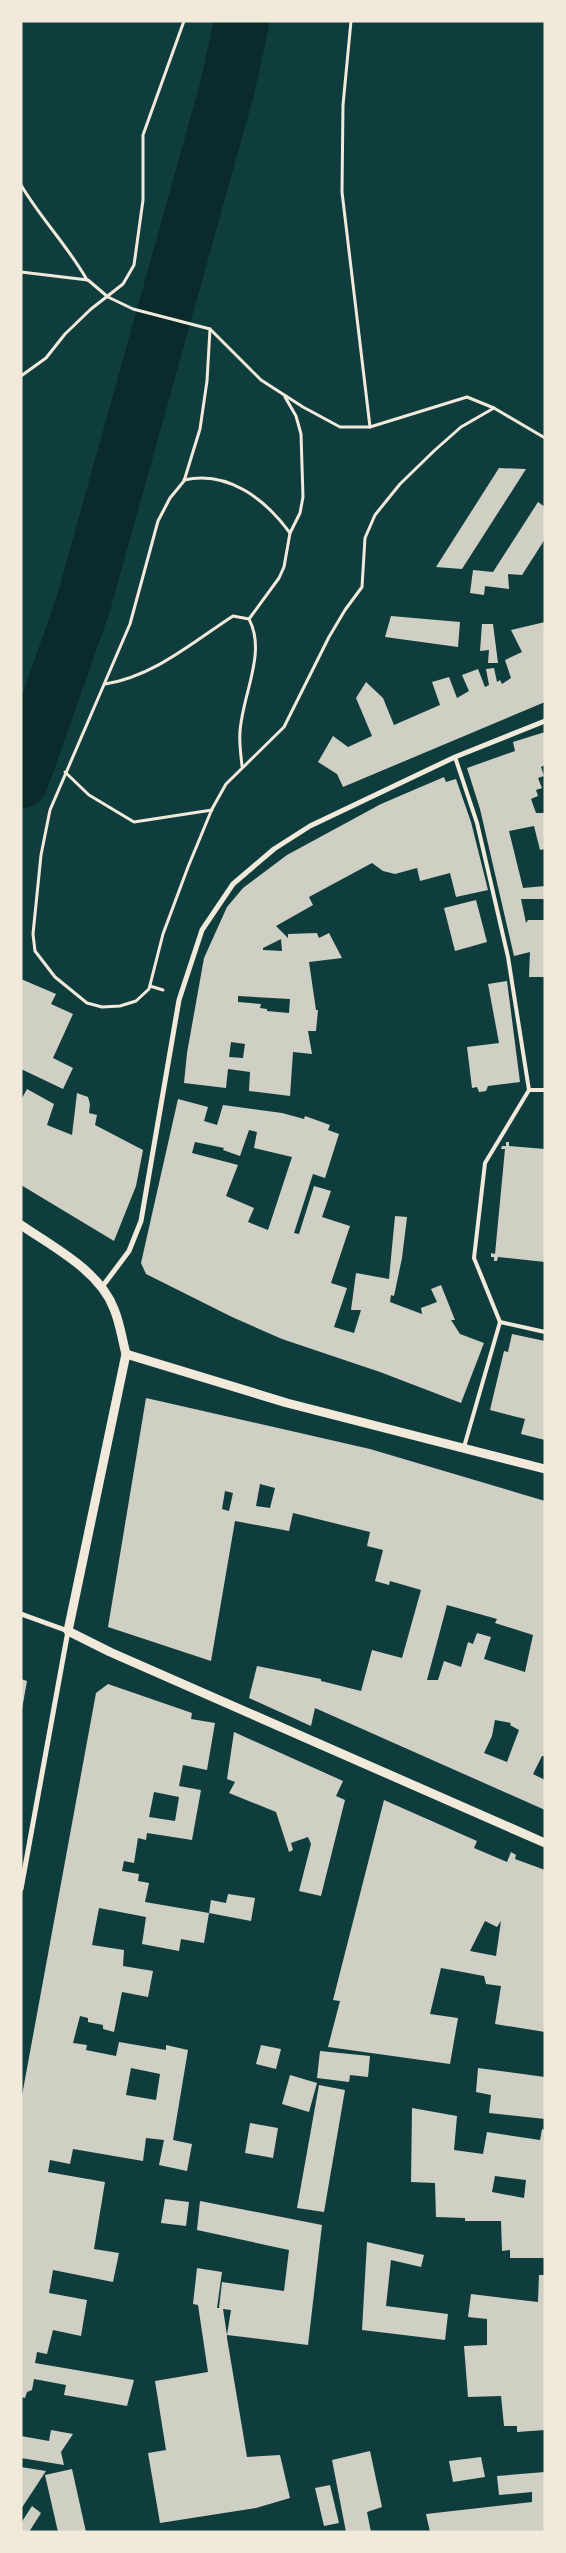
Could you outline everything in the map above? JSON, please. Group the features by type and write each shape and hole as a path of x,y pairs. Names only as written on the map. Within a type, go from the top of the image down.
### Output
{"street":[{"path":"102,1287 128,1251 141,1222 179,1000 202,930 234,884 274,848 310,826 455,757 545,721"},
{"path":"21,1225 78,1265 102,1287 114,1308 126,1354 68,1631 21,1889"},
{"path":"126,1354 287,1403 545,1469"},
{"path":"21,1614 68,1631 118,1656 545,1843"}],"lane":[{"path":"455,757 477,823 508,957 529,1090 484,1163 474,1258 500,1322 464,1447"},
{"path":"529,1090 545,1090"},
{"path":"500,1322 545,1332"}],"path":[{"path":"21,376 46,358 64,334 91,309 123,284 134,265 143,200 143,135 184,21"},
{"path":"351,21 342,105 342,192 370,427"},
{"path":"21,185 36,210 73,254 88,280 108,297 133,309 210,329 261,380 284,396 340,427 370,427 467,398 494,408 545,438"},
{"path":"21,272 88,280"},
{"path":"210,329 207,381 200,429 184,481 170,498 158,521 130,624 50,810 41,855 34,934 35,951 55,977 87,1002 102,1007 120,1006 136,1001 149,989 163,934 212,809 226,784 284,727 333,630 362,587 365,538 375,515 400,484 460,427 494,408"},
{"path":"249,619 280,578 284,567 290,533 300,513 303,497 300,434 296,416 284,396"},
{"path":"184,481 210,477 226,480 246,490 273,513 290,533"},
{"path":"104,684 133,676 166,661 233,616 249,619 256,631 256,652 240,732 242,767"},
{"path":"66,772 89,796 134,822 212,809"}],"building":[{"path":"499,468 526,469 462,569 436,567"},
{"path":"538,502 545,507 545,539 522,575 508,574 509,589 485,586 484,595 470,593 473,570 493,572"},
{"path":"391,616 460,622 458,647 385,637"},
{"path":"545,622 545,702 343,787 337,774 318,762 333,736 348,747 372,736 356,698 366,682 383,698 394,725 440,705 432,682 449,677 457,698 469,691 462,675 478,669 485,687 489,685 486,669 494,668 497,682 500,680 502,684 511,678 505,660 522,652 511,630"},
{"path":"482,624 493,624 498,663 488,663 489,650 480,651"},
{"path":"545,732 545,765 541,767 544,776 538,778 542,788 536,790 538,796 531,799 536,813 545,813 545,849 540,850 534,826 509,831 523,888 545,886 545,899 521,899 526,923 528,920 545,920 545,977 529,977 530,952 514,956 480,809 467,768 515,751 513,742"},
{"path":"444,777 446,782 456,779 471,822 488,890 456,897 450,873 420,881 417,868 395,874 383,871 372,863 309,897 313,905 276,926 288,938 288,934 317,933 319,938 329,933 342,958 309,962 316,1010 318,1010 316,1031 308,1031 312,1054 293,1052 290,1096 249,1091 250,1072 228,1069 226,1088 184,1083 187,1053 204,958 227,907 243,888 287,855 381,804","holes":["281,939 282,951 263,950 263,948","238,996 290,999 289,1013 267,1011 267,1009 260,1008 261,1004 238,1002","231,1042 245,1044 243,1058 229,1057"]},
{"path":"476,900 487,942 455,951 444,908"},
{"path":"21,979 56,994 51,1004 73,1014 53,1058 73,1068 63,1089 21,1069"},
{"path":"507,981 520,1082 488,1086 486,1091 479,1092 477,1087 472,1088 467,1047 499,1043 488,984"},
{"path":"27,1089 54,1104 47,1125 72,1135 77,1093 88,1097 90,1104 89,1113 97,1115 95,1125 143,1150 136,1186 114,1241 21,1185 21,1100"},
{"path":"178,1099 208,1107 204,1121 217,1125 223,1105 282,1113 304,1119 305,1116 330,1125 328,1130 339,1134 325,1178 313,1174 294,1233 299,1234 314,1186 331,1191 322,1217 350,1226 331,1283 347,1288 334,1327 354,1333 361,1310 351,1310 356,1273 389,1279 395,1216 407,1217 402,1258 394,1296 391,1295 390,1302 422,1314 421,1308 437,1302 431,1289 441,1285 455,1320 451,1320 460,1334 484,1343 461,1403 380,1372 282,1339 232,1317 146,1274 141,1263","holes":["249,1130 257,1132 254,1148 292,1157 268,1230 248,1222 254,1208 226,1196 238,1165 192,1153 195,1142 224,1148 223,1150 240,1156"]},
{"path":"506,1142 509,1142 509,1146 545,1149 545,1262 498,1257 497,1261 494,1261 494,1257 491,1257 491,1253 495,1254 505,1149 501,1149 502,1146 506,1146"},
{"path":"512,1334 545,1341 545,1440 521,1434 525,1419 490,1410 504,1351 508,1352"},
{"path":"146,1398 370,1449 545,1501 545,1756 542,1756 533,1774 545,1780 545,1810 315,1708 311,1726 249,1698 257,1666 321,1679 321,1681 361,1691 372,1650 402,1658 421,1590 390,1581 389,1585 375,1581 383,1550 367,1546 370,1532 293,1513 289,1531 235,1521 211,1661 108,1627","holes":["260,1484 275,1488 270,1508 256,1506","225,1491 233,1493 229,1511 222,1509","447,1605 497,1619 495,1623 533,1635 525,1672 484,1659 491,1637 477,1633 473,1644 468,1642 461,1667 444,1661 438,1680 427,1680","495,1720 511,1723 510,1725 519,1730 507,1762 484,1753 492,1736"]},
{"path":"21,1679 27,1681 22,1709 21,1709"},
{"path":"108,1684 192,1713 191,1719 215,1723 207,1770 183,1765 179,1786 201,1790 192,1840 147,1833 146,1840 138,1838 134,1863 124,1861 122,1871 139,1874 138,1881 149,1883 145,1902 209,1913 204,1943 181,1939 179,1951 142,1944 146,1917 99,1908 92,1945 124,1950 123,1966 153,1971 148,1997 122,1992 114,2032 103,2029 103,2025 88,2022 88,2018 80,2016 73,2043 87,2045 86,2050 116,2056 119,2042 166,2050 166,2045 188,2050 173,2140 192,2144 187,2171 159,2165 164,2140 146,2138 143,2161 73,2149 70,2164 50,2160 48,2172 105,2182 94,2249 119,2253 113,2282 53,2270 49,2293 87,2300 81,2336 53,2330 47,2354 37,2352 35,2363 134,2380 127,2406 64,2395 66,2385 34,2379 32,2390 27,2392 25,2398 21,2397 21,2101 96,1693","holes":["154,1792 179,1797 175,1821 149,1817","131,2068 160,2074 156,2100 126,2095"]},
{"path":"234,1732 343,1781 336,1796 345,1800 321,1896 299,1891 311,1844 308,1837 291,1843 293,1850 289,1852 276,1812 229,1793 235,1782 227,1779"},
{"path":"384,1800 477,1841 474,1848 507,1862 511,1852 516,1855 515,1859 545,1870 545,2032 495,2024 501,1986 486,1984 484,1976 441,1968 430,2014 458,2018 450,2064 328,2047 340,2001 333,2000","holes":["485,1921 497,1927 501,1921 496,1956 470,1951"]},
{"path":"228,1894 255,1898 251,1921 209,1913 211,1900 226,1903"},
{"path":"261,2045 281,2049 276,2069 256,2064"},
{"path":"320,2051 370,2056 368,2077 350,2075 349,2082 317,2078"},
{"path":"478,2068 545,2077 545,2119 489,2113 491,2095 476,2092"},
{"path":"290,2075 317,2083 309,2112 282,2104"},
{"path":"319,2085 345,2090 324,2212 297,2208"},
{"path":"412,2108 457,2116 454,2150 483,2154 487,2132 540,2140 542,2129 545,2130 545,2258 510,2258 510,2250 502,2251 501,2221 465,2221 465,2218 436,2217 435,2183 411,2182","holes":["495,2176 526,2180 524,2198 492,2192"]},
{"path":"250,2123 278,2128 273,2158 245,2153"},
{"path":"165,2199 189,2202 186,2226 161,2223"},
{"path":"200,2201 322,2225 308,2345 227,2335 247,2457 280,2455 290,2498 256,2508 160,2523 148,2453 166,2450 155,2381 208,2372 198,2305 193,2304 197,2268 222,2272 217,2308 219,2308 222,2282 284,2291 289,2250 197,2230","holes":["223,2309 231,2310 227,2335"]},
{"path":"367,2242 424,2255 421,2267 391,2260 386,2306 448,2314 445,2340 362,2330"},
{"path":"539,2275 545,2275 545,2430 517,2432 517,2426 504,2426 501,2396 468,2397 464,2346 487,2345 487,2319 468,2317 471,2294 538,2302"},
{"path":"51,2430 73,2434 61,2452 64,2465 21,2458 21,2436 49,2441"},
{"path":"370,2451 382,2507 367,2512 371,2532 346,2532 332,2460"},
{"path":"481,2457 485,2477 453,2482 449,2461"},
{"path":"21,2467 46,2471 21,2509"},
{"path":"72,2469 86,2532 58,2532 45,2475"},
{"path":"545,2472 545,2532 430,2532 426,2514 532,2502 532,2492 499,2495 497,2476"},
{"path":"330,2485 339,2523 324,2526 315,2488"},
{"path":"32,2506 41,2513 29,2532 21,2532 21,2523"}],"waterway":[{"path":"21,781 83,605 227,89 242,21"}]}
